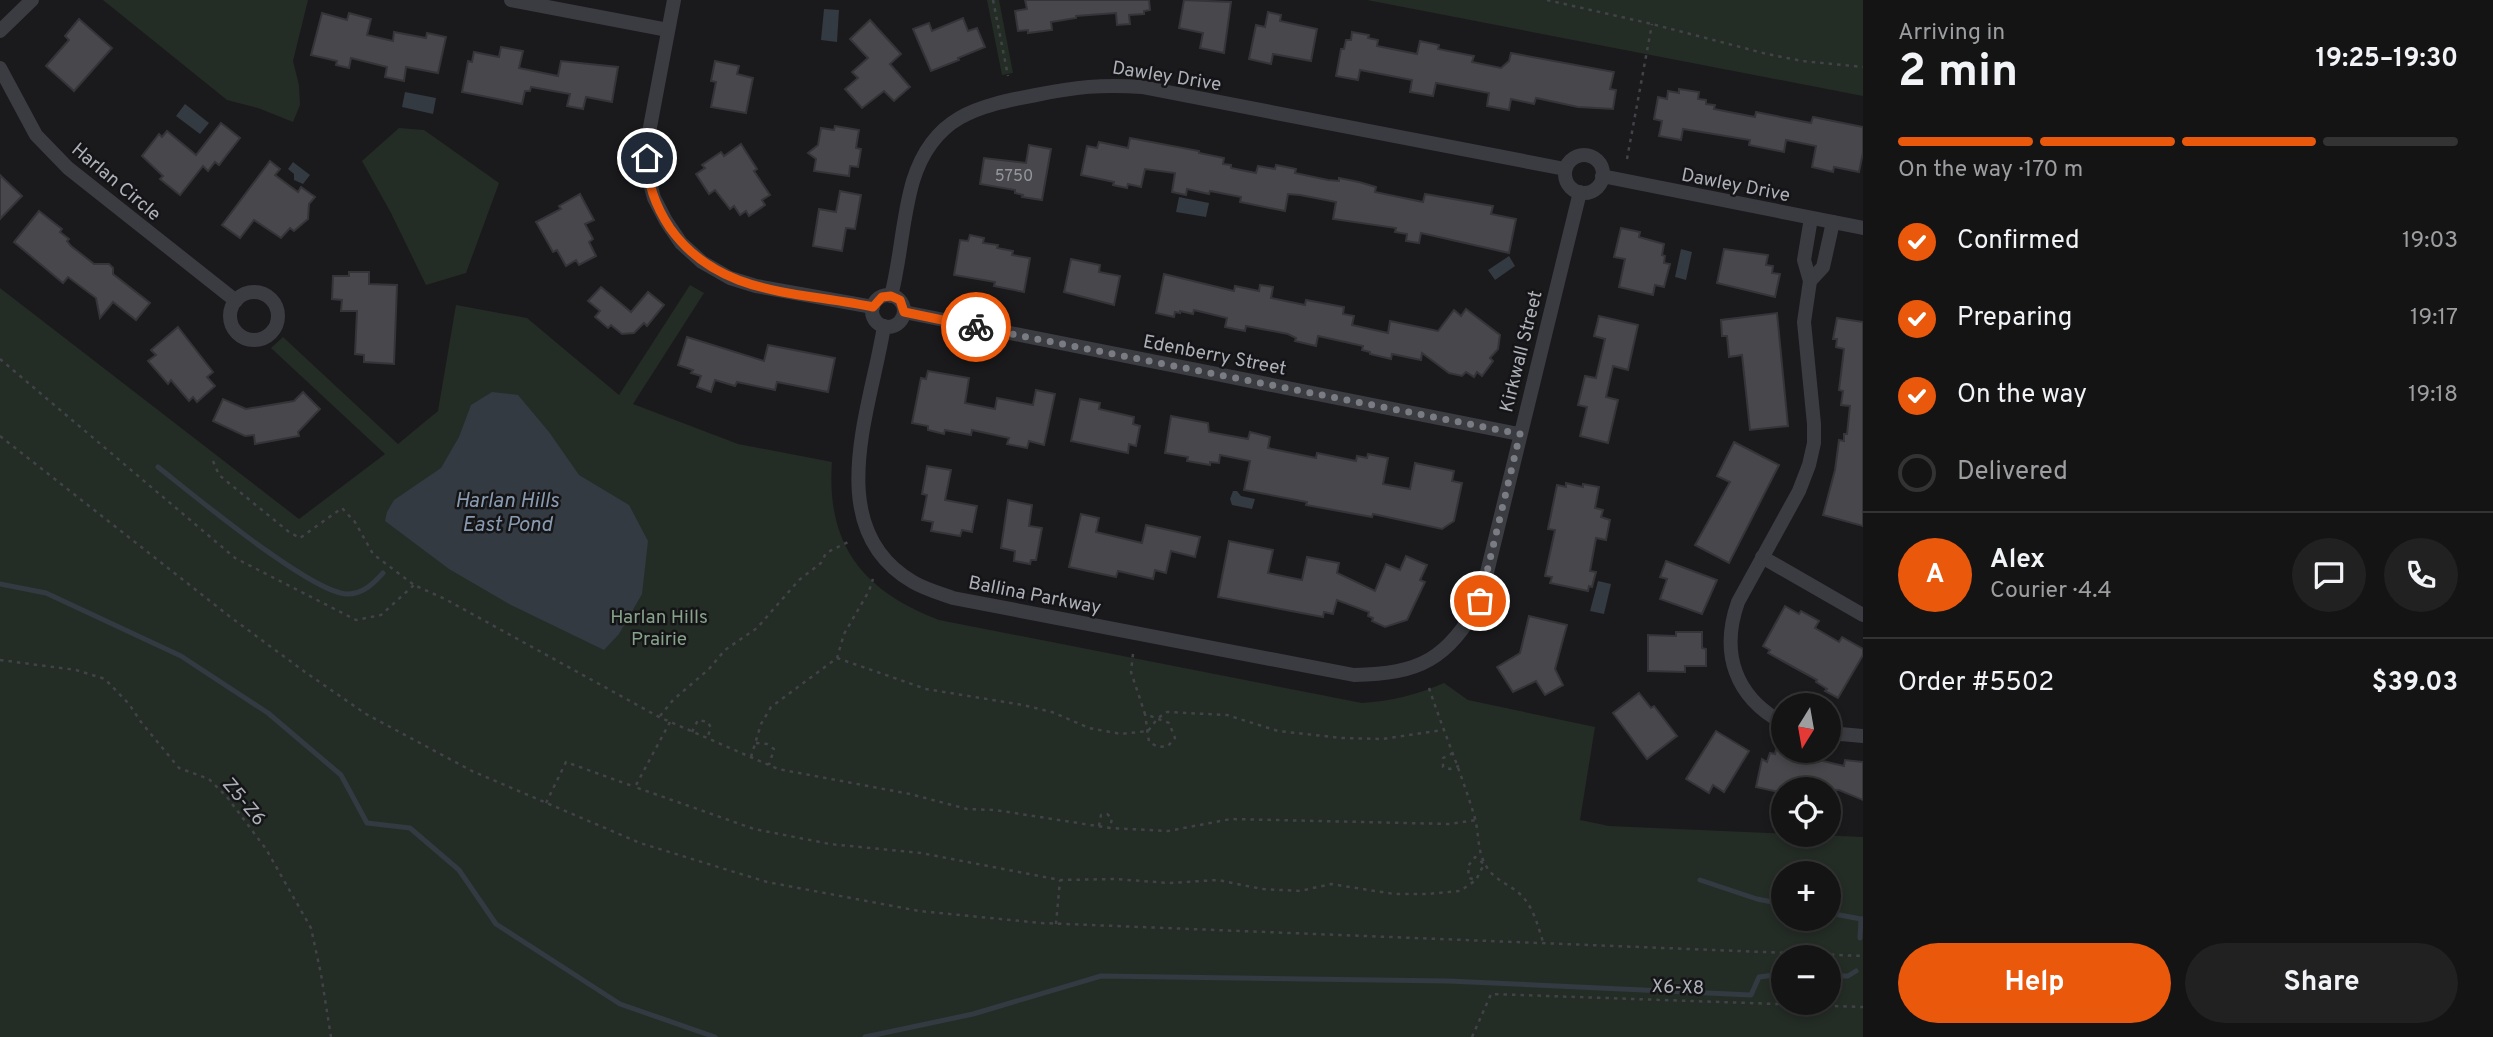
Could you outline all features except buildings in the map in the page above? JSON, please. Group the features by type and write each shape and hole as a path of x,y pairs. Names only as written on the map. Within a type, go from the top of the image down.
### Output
{"street":[{"path":"0,31 32,0"},
{"path":"511,0 668,30"},
{"path":"674,0 647,143 647,172 654,198 666,221 681,243 702,262 730,278 756,286 873,307"},
{"name":"Harlan Circle","path":"0,68 36,135 68,168 236,301"},
{"name":"Dawley Drive","path":"891,296 913,182 920,163 941,132 966,114 989,104 1070,88 1106,84 1142,87 1565,169"},
{"path":"1590,156 1600,164 1602,176 1594,189 1580,192 1569,186 1565,169 1572,159 1590,156"},
{"name":"Dawley Drive","path":"1602,176 1863,228"},
{"name":"Kirkwall Street","path":"1425,663 1452,644 1467,625 1480,601 1580,192"},
{"path":"1771,717 1748,695 1735,670 1729,641 1731,621 1738,602 1799,491 1814,443 1804,322 1810,281 1804,260 1811,218"},
{"path":"1810,281 1823,267 1833,222"},
{"path":"891,296 900,300 904,312 897,324 884,326 876,321 873,307 882,297 891,296"},
{"name":"Edenberry Street","path":"904,312 1520,434"},
{"name":"Ballina Parkway","path":"884,326 857,468 858,492 863,522 874,545 888,563 914,583 953,598 1354,675 1388,674 1425,663"},
{"path":"1762,557 1863,615"},
{"path":"1841,734 1863,736"}],"path":[{"path":"993,0 1008,76"},
{"path":"1547,0 1767,54 1802,61 1863,67"},
{"path":"1627,159 1652,24"},
{"path":"0,359 235,558 356,620 381,615 414,585"},
{"path":"0,436 229,616 366,714 472,771 639,843 767,881 919,911 1056,924 1863,956"},
{"path":"213,461 219,475 300,538 342,508 355,522 373,554 414,585 659,717 778,769 910,794 967,809 995,810 1110,828 1168,831 1231,819 1450,824 1476,820"},
{"path":"659,717 673,699 709,669 725,650 757,628 799,580 821,563 826,553 848,542"},
{"path":"751,758 761,724 771,708 837,658 844,634 873,579"},
{"path":"1133,654 1131,673 1145,714 1149,742 1158,747 1168,746 1175,738 1169,723 1145,714"},
{"path":"837,658 926,689 1023,705 1052,712 1089,728 1121,734 1148,731 1158,718 1167,712 1227,715 1278,731 1342,738 1382,739 1443,730"},
{"name":"Z5-Z6","path":"0,660 76,670 105,679 129,704 141,723 179,768 209,779 228,797 266,849 311,928 331,1037"},
{"path":"546,804 566,762 754,829 830,844 921,853 1060,880 1115,878 1168,883 1218,880 1262,889 1300,891 1331,884 1394,894 1460,891 1476,880 1484,864 1476,820 1429,688"},
{"path":"692,732 698,719 708,722 711,728 707,738"},
{"path":"635,787 670,722"},
{"path":"756,743 767,744 774,749 769,765"},
{"path":"1453,753 1443,758 1443,767 1450,769 1459,766"},
{"path":"1099,826 1101,815 1107,814 1112,818 1110,828"},
{"path":"1476,880 1469,878 1468,866 1475,857 1501,883 1520,894 1535,918 1543,942"},
{"path":"1056,924 1060,880"},
{"name":"X6-X8","path":"1472,1037 1491,994 1863,1007"}],"green space":[{"path":"103,0 308,0 293,61 299,85 300,105 293,122 258,108 227,100"},
{"path":"987,0 999,0 1013,73 1002,75"},
{"path":"1367,0 1863,0 1863,96"},
{"path":"399,128 424,130 499,183 466,273 426,285 362,161"},
{"name":"Harlan Hills Prairie","path":"690,285 704,293 633,404 738,444 832,462 835,518 843,541 855,561 870,579 889,595 939,620 1362,703 1404,697 1444,683 1468,700 1595,727 1580,820 1609,826 1771,833 1771,847 1841,847 1841,836 1863,837 1863,1037 0,1037 0,288 299,519 385,454 271,348 283,337 398,444 438,411 456,305 527,318 619,395"}],"water":[{"path":"824,9 839,10 837,42 821,40"},
{"path":"405,92 436,98 433,114 402,107"},
{"path":"185,104 209,123 200,134 176,116"},
{"path":"293,162 310,175 303,184 294,180 294,174 288,169"},
{"path":"1179,197 1209,203 1206,217 1176,212"},
{"path":"1681,249 1692,252 1686,280 1675,277"},
{"path":"1509,256 1515,266 1495,280 1488,270"},
{"name":"Harlan Hills East Pond","path":"492,392 518,395 549,432 579,475 629,505 648,541 642,594 619,634 604,650 511,605 449,569 385,521 394,500 441,468 459,437 471,405"},
{"path":"1233,491 1255,499 1252,509 1232,505 1230,499"},
{"path":"1598,581 1611,584 1604,614 1590,611"}],"waterway":[{"path":"158,467 251,540 330,589 347,594 358,592 383,573"},
{"path":"0,584 46,593 181,656 268,713 341,775 367,823 410,828 459,870 496,924 620,1004 715,1037"},
{"path":"1700,880 1771,902"},
{"path":"1841,915 1861,919"},
{"path":"1860,938 1863,919"},
{"path":"1841,976 1848,976 1856,971"},
{"path":"865,1037 973,1014 1101,976 1448,981 1751,995 1759,977 1771,976"}],"way so far":[{"path":"976,327 1520,434 1480,601"}],"route":[{"path":"647,158 647,172 654,198 681,243 702,262 730,278 756,286 873,307 882,297 891,296 900,300 904,312 976,327"}]}
